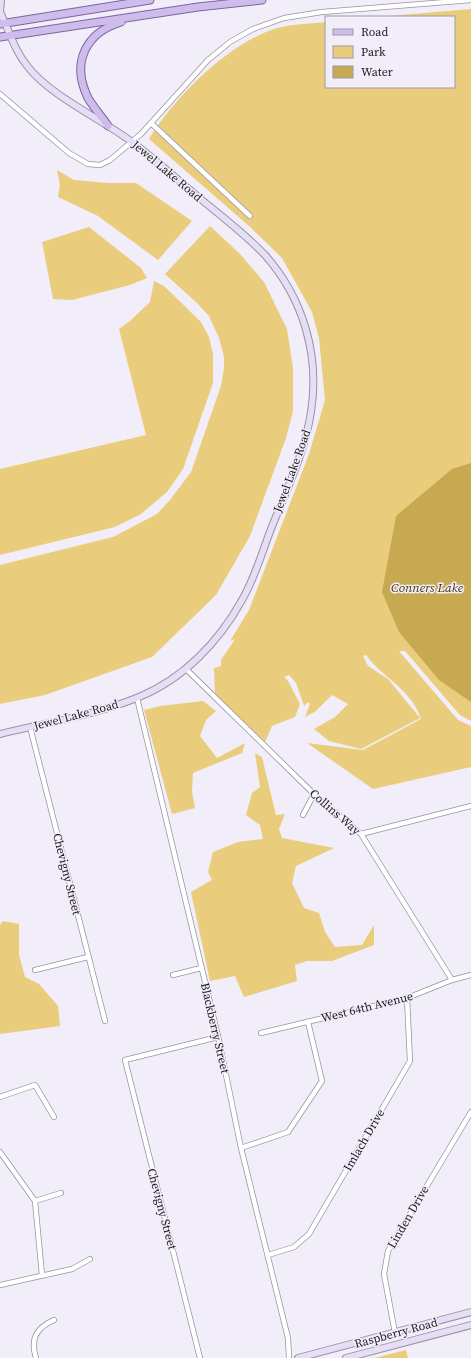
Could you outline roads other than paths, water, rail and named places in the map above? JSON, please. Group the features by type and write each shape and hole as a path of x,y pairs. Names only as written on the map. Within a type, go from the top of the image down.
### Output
{"main road":[{"path":"0,12 2,0"},
{"path":"3,23 150,0"},
{"path":"0,37 159,12 262,0"},
{"name":"Jewel Lake Road","path":"0,12 9,36 23,60 36,76 54,90 132,142 250,240 274,266 296,303 305,326 312,352 314,391 305,441 253,576 243,599 226,626 206,651 186,669 137,698 99,710 0,734"},
{"path":"108,126 88,97 83,81 81,65 85,50 91,40 104,29 114,24 159,12"},
{"name":"Raspberry Road","path":"298,1358 471,1312"},
{"name":"Raspberry Road","path":"346,1358 471,1325"}],"street":[{"path":"0,94 69,153 88,164 100,165 132,142 208,60 230,42 269,23 299,15 322,12 471,0"},
{"path":"151,123 250,216"},
{"name":"Collins Way","path":"186,669 314,794 361,834 452,980"},
{"name":"Blackberry Street","path":"137,698 218,1037 241,1148 288,1338 289,1358"},
{"name":"Chevigny Street","path":"30,727 105,1021"},
{"path":"303,815 314,794"},
{"path":"361,834 471,806"},
{"path":"35,970 88,957"},
{"path":"173,975 201,968"},
{"name":"West 64th Avenue","path":"261,1033 407,998 452,980 471,975"},
{"name":"Imlach Drive","path":"268,1255 294,1247 309,1234 410,1062 407,998"},
{"path":"241,1148 288,1132 322,1081 308,1022"},
{"name":"Chevigny Street","path":"200,1358 125,1060 218,1037"},
{"path":"0,1097 35,1085 54,1117"},
{"name":"Linden Drive","path":"395,1333 384,1274 388,1251 471,1112"},
{"path":"0,1152 35,1201 42,1274"},
{"path":"35,1201 61,1193"},
{"path":"0,1285 42,1274 72,1269 90,1259"},
{"path":"36,1358 33,1348 36,1335 42,1325 54,1320"}],"water":[{"name":"Conners Lake","path":"471,463 471,702 439,680 399,632 382,592 396,516 452,469"}]}
